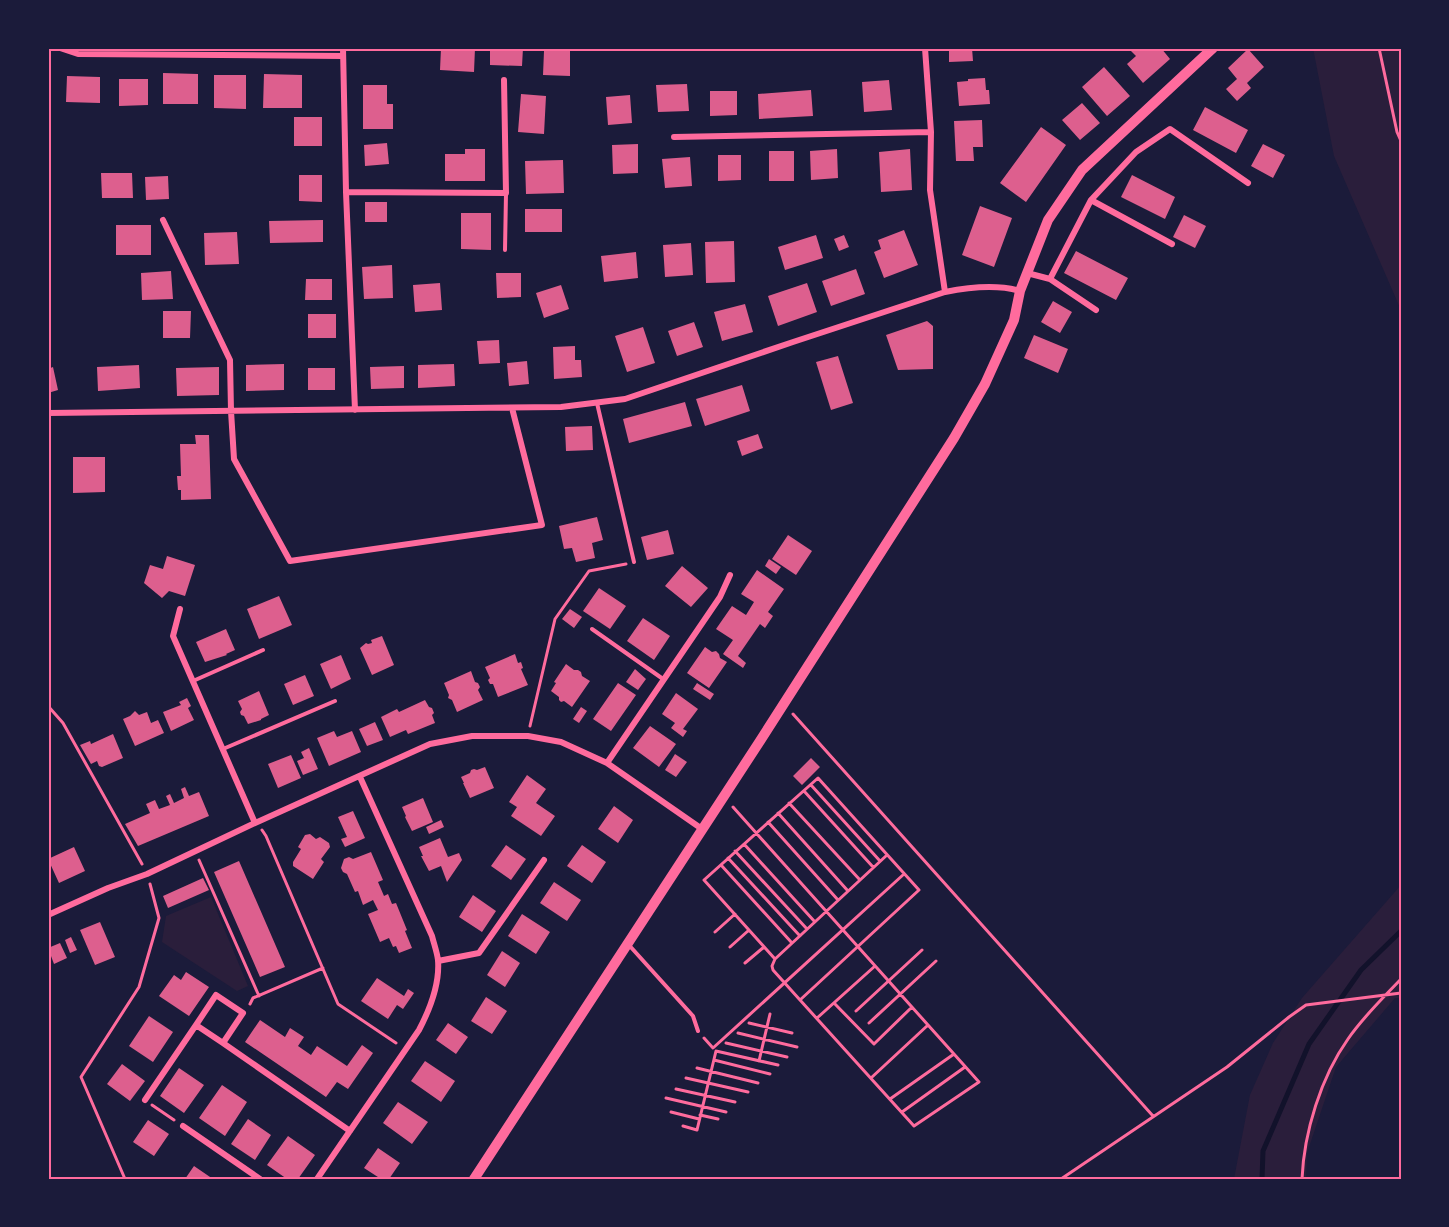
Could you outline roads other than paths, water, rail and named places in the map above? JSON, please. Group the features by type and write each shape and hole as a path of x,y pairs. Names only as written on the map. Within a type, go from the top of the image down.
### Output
{"street":[{"path":"60,48 78,54 343,56"},
{"path":"343,48 355,410"},
{"path":"925,48 931,132 930,190 945,292"},
{"path":"474,1179 954,438 983,388 1014,320 1020,291 1048,220 1082,170 1213,48"},
{"path":"346,192 506,193 504,80"},
{"path":"1050,279 1091,200 1136,152 1170,129 1248,183"},
{"path":"674,137 931,132"},
{"path":"1091,200 1172,244"},
{"path":"163,220 230,360 234,459 290,561 542,525 512,408"},
{"path":"1027,273 1050,279 1096,310"},
{"path":"48,412 512,408 561,407 597,403 625,399 945,292 978,287 1001,287 1020,291"},
{"path":"607,763 720,597 730,575"},
{"path":"180,609 173,636 255,823"},
{"path":"48,915 108,888 147,874 430,744 472,736 528,736 561,742 607,763 702,830"},
{"path":"317,1179 419,1030 430,1008 436,984 438,961 432,936 360,777"},
{"path":"438,961 479,953 544,860"},
{"path":"145,1100 216,995 243,1013 223,1043"},
{"path":"196,1025 350,1131"},
{"path":"183,1126 260,1179"}],"lane":[{"path":"505,250 506,193"},
{"path":"597,403 634,562"},
{"path":"592,629 663,680"},
{"path":"193,681 263,650"},
{"path":"223,749 335,701"},
{"path":"628,943 693,1016 698,1031"}],"waterway":[{"path":"1262,1179 1263,1151 1309,1044 1361,970 1401,931"}]}
